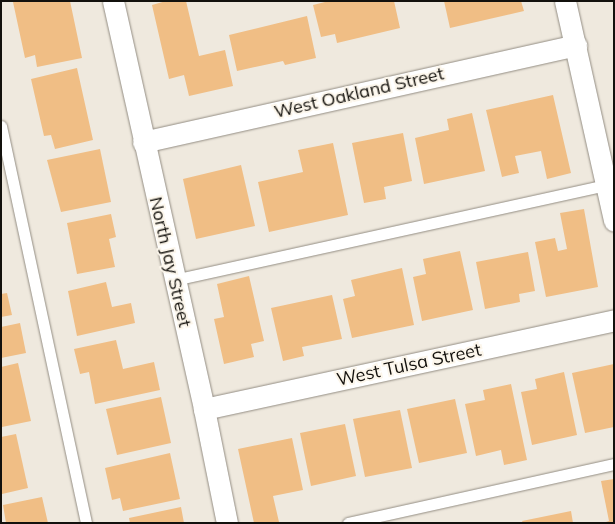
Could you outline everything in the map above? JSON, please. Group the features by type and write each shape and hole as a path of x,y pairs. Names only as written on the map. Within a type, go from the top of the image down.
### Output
{"street":[{"path":"565,1 614,221"},
{"name":"North Jay Street","path":"118,2 143,142 204,409 227,523"},
{"name":"West Oakland Street","path":"143,142 576,45"},
{"name":"West Tulsa Street","path":"204,409 614,320"}],"lane":[{"path":"1,126 5,166 86,523"},
{"path":"174,280 606,185"},
{"path":"348,523 614,464"}],"building":[{"path":"70,1 82,58 37,67 35,55 25,58 13,2"},
{"path":"166,1 186,1 199,56 225,50 233,86 189,96 184,75 169,79 152,5"},
{"path":"329,1 394,1 400,28 337,43 335,34 321,37 313,5"},
{"path":"444,1 521,1 524,11 450,28"},
{"path":"307,16 316,58 285,65 283,61 237,71 229,35"},
{"path":"77,68 93,140 55,149 51,135 44,136 31,79"},
{"path":"553,95 571,173 547,179 541,151 515,156 519,173 502,177 486,110"},
{"path":"472,113 485,171 424,184 415,138 449,130 447,119"},
{"path":"403,133 412,181 384,187 386,199 364,203 352,143"},
{"path":"333,143 348,215 269,232 258,182 303,172 298,150"},
{"path":"100,149 111,202 61,212 47,160"},
{"path":"241,165 255,226 196,239 183,179"},
{"path":"584,209 598,287 546,297 535,242 555,238 558,251 567,249 560,213"},
{"path":"111,214 116,237 109,239 115,267 77,274 67,223"},
{"path":"460,251 473,310 422,321 413,277 426,274 423,259"},
{"path":"528,252 535,291 519,294 520,302 485,309 476,262"},
{"path":"402,268 414,325 352,338 343,299 355,296 351,280"},
{"path":"249,276 264,341 251,344 254,357 224,364 214,319 224,317 217,284"},
{"path":"106,282 112,307 131,303 135,323 77,336 68,291"},
{"path":"7,293 12,315 1,317 1,294"},
{"path":"332,295 342,339 302,347 304,356 283,361 271,308"},
{"path":"20,323 26,353 1,358 1,327"},
{"path":"116,340 123,369 154,362 160,390 95,404 89,372 80,374 74,349"},
{"path":"18,363 31,421 2,427 1,367"},
{"path":"614,364 614,427 585,433 572,373"},
{"path":"564,372 577,435 532,445 521,392 537,389 535,379"},
{"path":"511,384 527,460 504,465 501,450 476,456 465,404 485,400 483,390"},
{"path":"161,397 171,443 117,455 106,409"},
{"path":"455,399 467,453 419,463 407,409"},
{"path":"400,410 412,468 365,477 353,419"},
{"path":"345,424 356,476 311,486 300,433"},
{"path":"16,434 28,488 2,494 1,437"},
{"path":"292,438 303,490 273,496 279,522 254,523 238,449"},
{"path":"170,453 180,499 123,511 120,498 112,500 105,468"},
{"path":"614,479 614,523 603,523 609,521 601,481"},
{"path":"42,497 48,523 6,523 3,505"},
{"path":"181,507 184,523 130,523 129,518"},
{"path":"571,511 573,523 523,523 522,521"}]}
